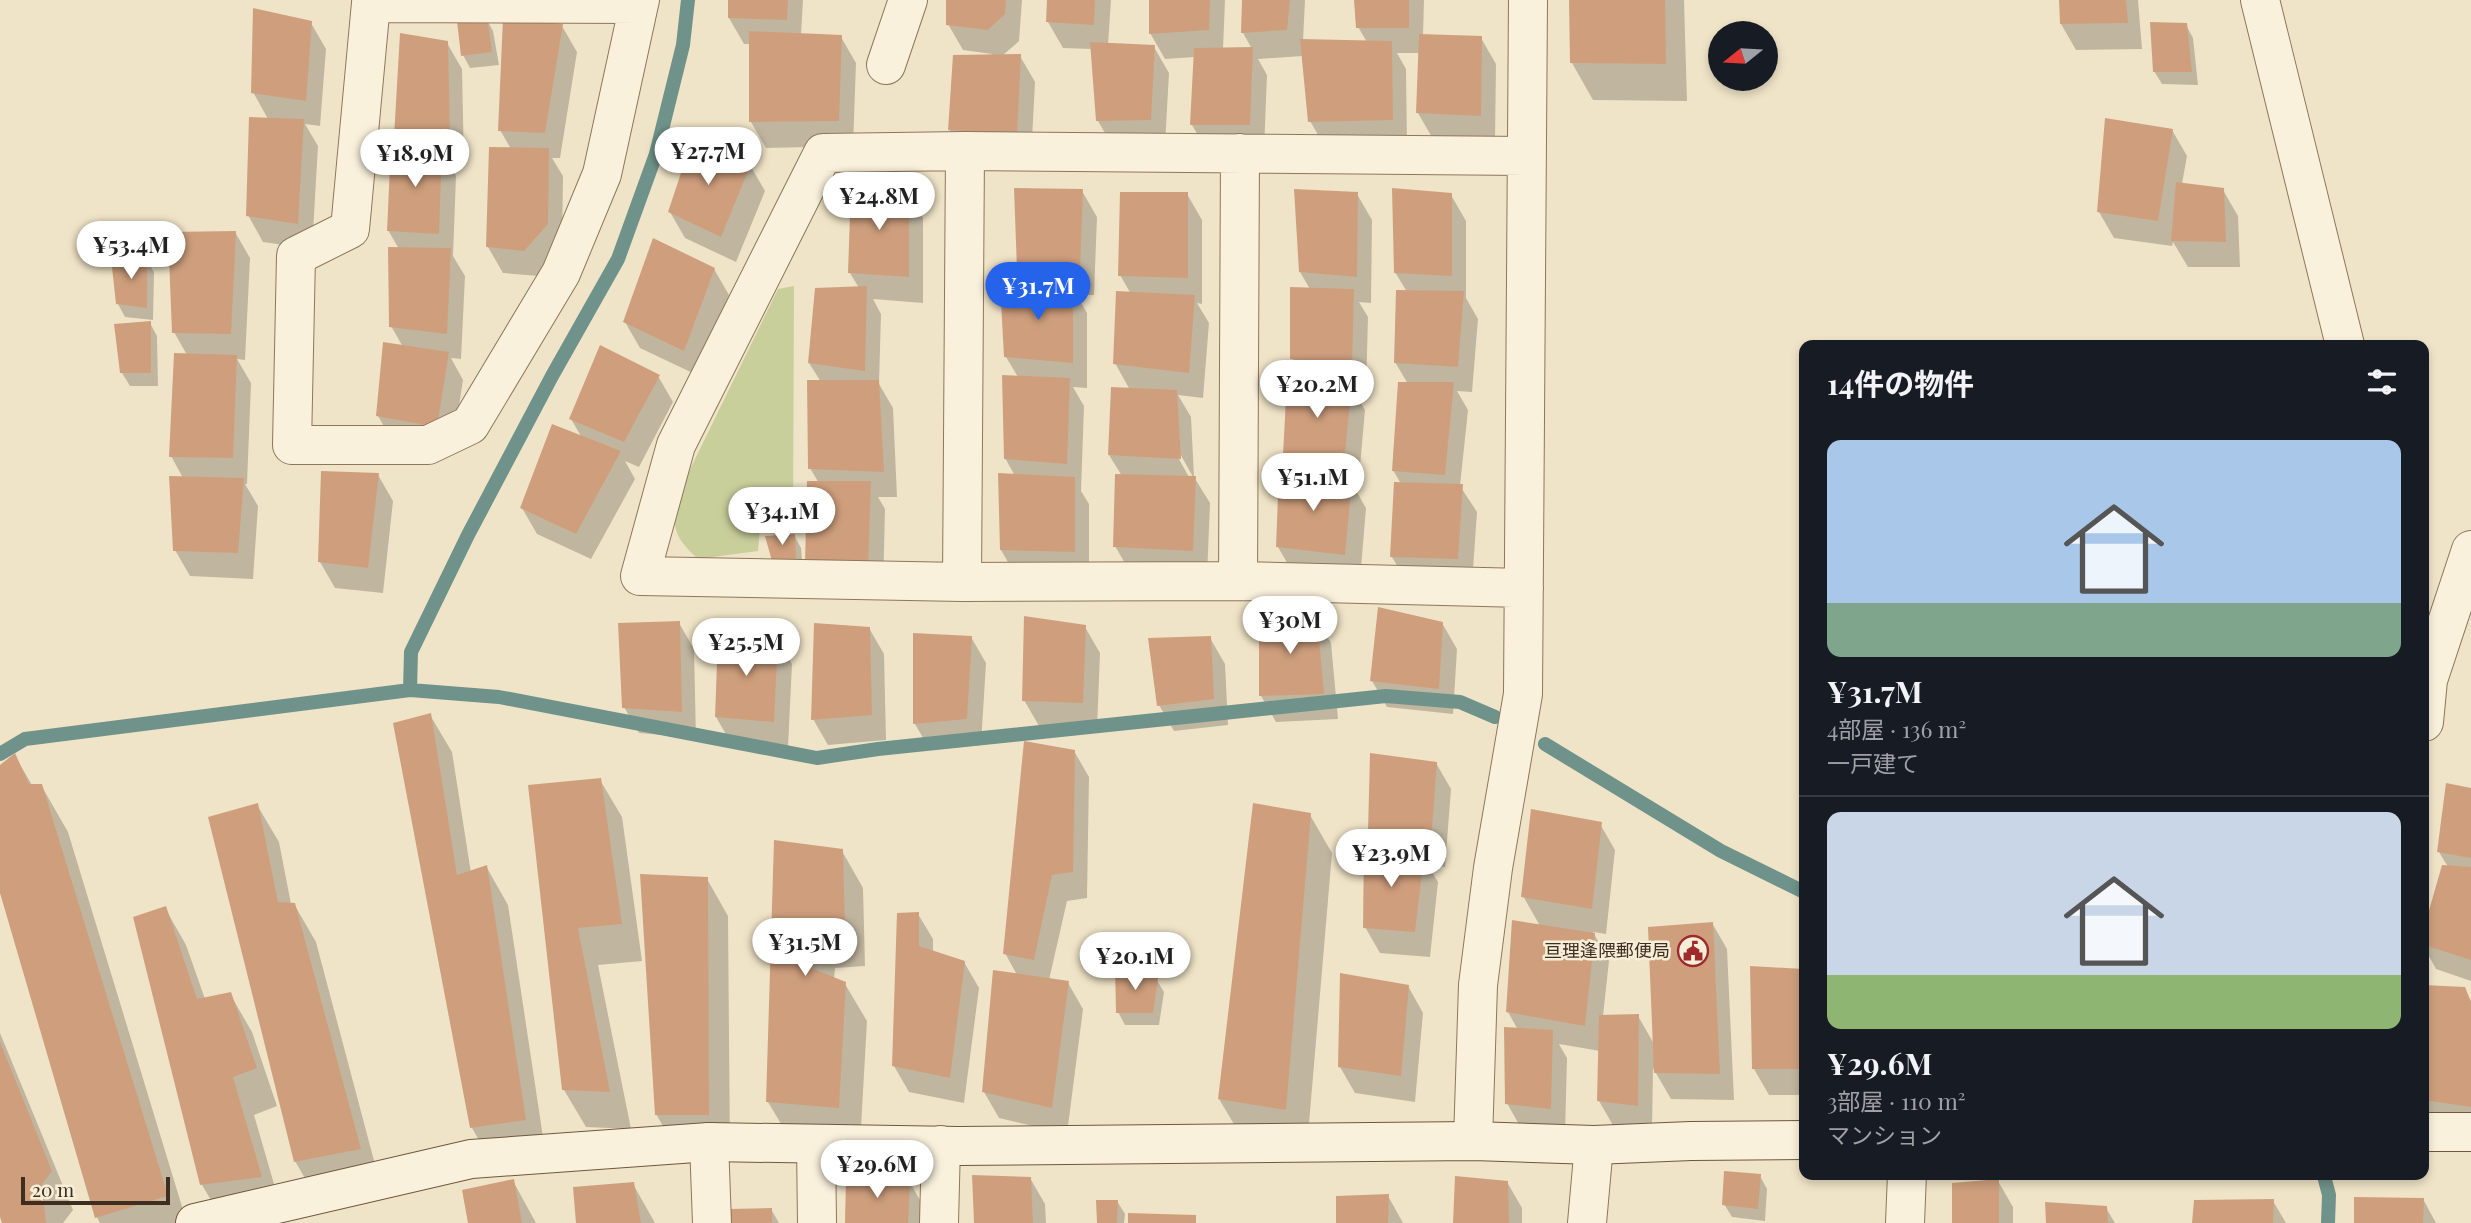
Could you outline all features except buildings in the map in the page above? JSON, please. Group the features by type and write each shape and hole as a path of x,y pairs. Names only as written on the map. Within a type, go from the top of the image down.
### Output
{"street":[{"path":"886,65 908,0"},
{"path":"1473,1141 1478,985 1493,868 1523,694 1528,0"},
{"path":"2260,0 2344,340"},
{"path":"640,2 602,174 561,273 470,425 428,444 292,445 296,256 350,229 370,4 640,2"},
{"path":"962,582 965,152"},
{"path":"1524,588 1238,582 962,582 640,576 676,445 823,153 1526,156"},
{"path":"1238,582 1240,153"},
{"path":"2429,663 2471,550"},
{"path":"2429,1132 2471,1132"},
{"path":"195,1223 471,1160 709,1142 941,1145 1473,1141 1594,1145 1799,1140"},
{"path":"709,1142 712,1223"},
{"path":"816,1143 817,1223"},
{"path":"939,1223 941,1145"},
{"path":"1587,1223 1594,1145"},
{"path":"1905,1223 1907,1180"}],"green space":[{"path":"794,286 793,523 760,528 758,551 698,559 684,545 677,532 676,498 778,289"}],"waterway":[{"path":"688,0 683,45 656,154 618,259 552,376 468,535 411,652 410,690 499,697 817,758 878,749 1386,696 1460,702 1495,717"},
{"path":"0,754 25,739 410,690"},
{"path":"1545,744 1721,851 1799,890"},
{"path":"2325,1180 2329,1195 2328,1223"}],"place":[{"name":"亘理逢隈郵便局","path":"1693,951"}]}
